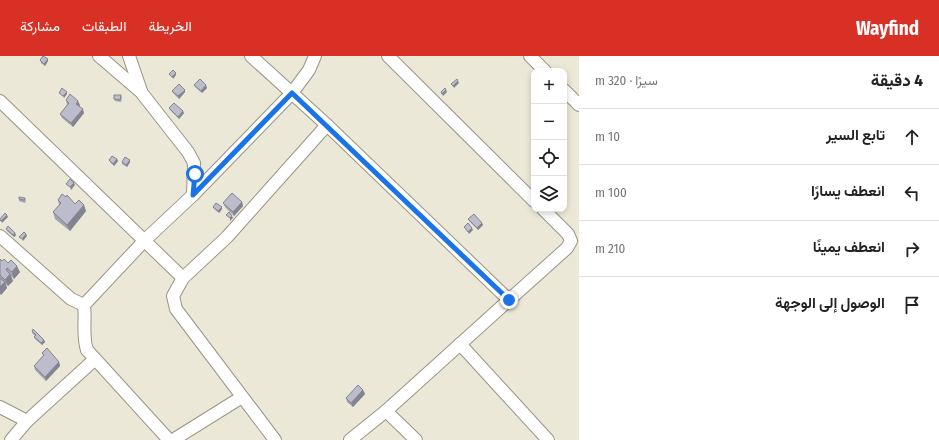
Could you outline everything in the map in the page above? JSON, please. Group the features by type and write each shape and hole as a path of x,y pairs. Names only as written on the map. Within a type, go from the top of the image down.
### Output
{"street":[{"path":"99,56 141,92 188,152 194,164 193,195"},
{"path":"130,56 141,92"},
{"path":"250,56 328,126 509,300"},
{"path":"84,305 145,240 193,195 292,93 309,70 315,56"},
{"path":"388,56 531,198"},
{"path":"530,56 542,68"},
{"path":"567,93 579,106"},
{"path":"0,101 183,278"},
{"path":"275,440 176,308 174,296 183,278 232,232 328,126"},
{"path":"350,440 386,411 567,248 571,241 568,234 545,212"},
{"path":"0,236 71,299 84,305"},
{"path":"84,305 86,318 84,341 87,350 94,360 169,440"},
{"path":"460,344 548,440"},
{"path":"11,440 27,421 94,360"},
{"path":"173,440 242,397"},
{"path":"0,407 27,421"},
{"path":"386,411 416,440"}],"building":[{"path":"43,56 48,59 44,64 40,60"},
{"path":"173,70 176,73 172,77 169,74"},
{"path":"200,79 206,85 201,91 194,85"},
{"path":"457,79 458,81 453,86 451,84"},
{"path":"179,84 185,90 178,96 172,91"},
{"path":"62,88 67,92 63,96 59,93"},
{"path":"445,88 446,90 442,94 441,92"},
{"path":"70,94 78,101 76,104 83,109 71,123 60,114 69,103 66,100"},
{"path":"114,95 121,95 120,100 114,99"},
{"path":"174,103 183,111 178,117 169,108"},
{"path":"112,156 117,159 113,164 109,160"},
{"path":"125,157 130,160 126,165 122,162"},
{"path":"70,179 74,183 70,187 66,184"},
{"path":"232,193 242,202 233,212 223,203"},
{"path":"62,194 66,197 67,195 75,204 79,200 84,205 67,225 53,212 61,203 58,200"},
{"path":"19,197 25,198 24,200 19,199"},
{"path":"216,203 222,207 218,211 213,207"},
{"path":"229,212 232,216 230,218 226,215"},
{"path":"5,213 7,215 1,221 0,219"},
{"path":"474,214 482,223 477,228 468,219"},
{"path":"468,223 472,228 468,232 464,227"},
{"path":"8,226 15,233 13,235 6,229"},
{"path":"24,232 26,234 22,239 19,237"},
{"path":"0,259 2,261 4,259 8,263 11,260 17,266 12,272 7,268 6,270 10,274 5,280 0,275"},
{"path":"0,278 5,282 0,287"},
{"path":"33,329 44,340 41,343 34,337 36,335 32,331"},
{"path":"47,348 59,362 45,377 34,366 44,355 42,353"},
{"path":"358,385 363,390 351,403 346,398"}],"route":[{"path":"195,174 193,195 292,93 509,300"}]}
